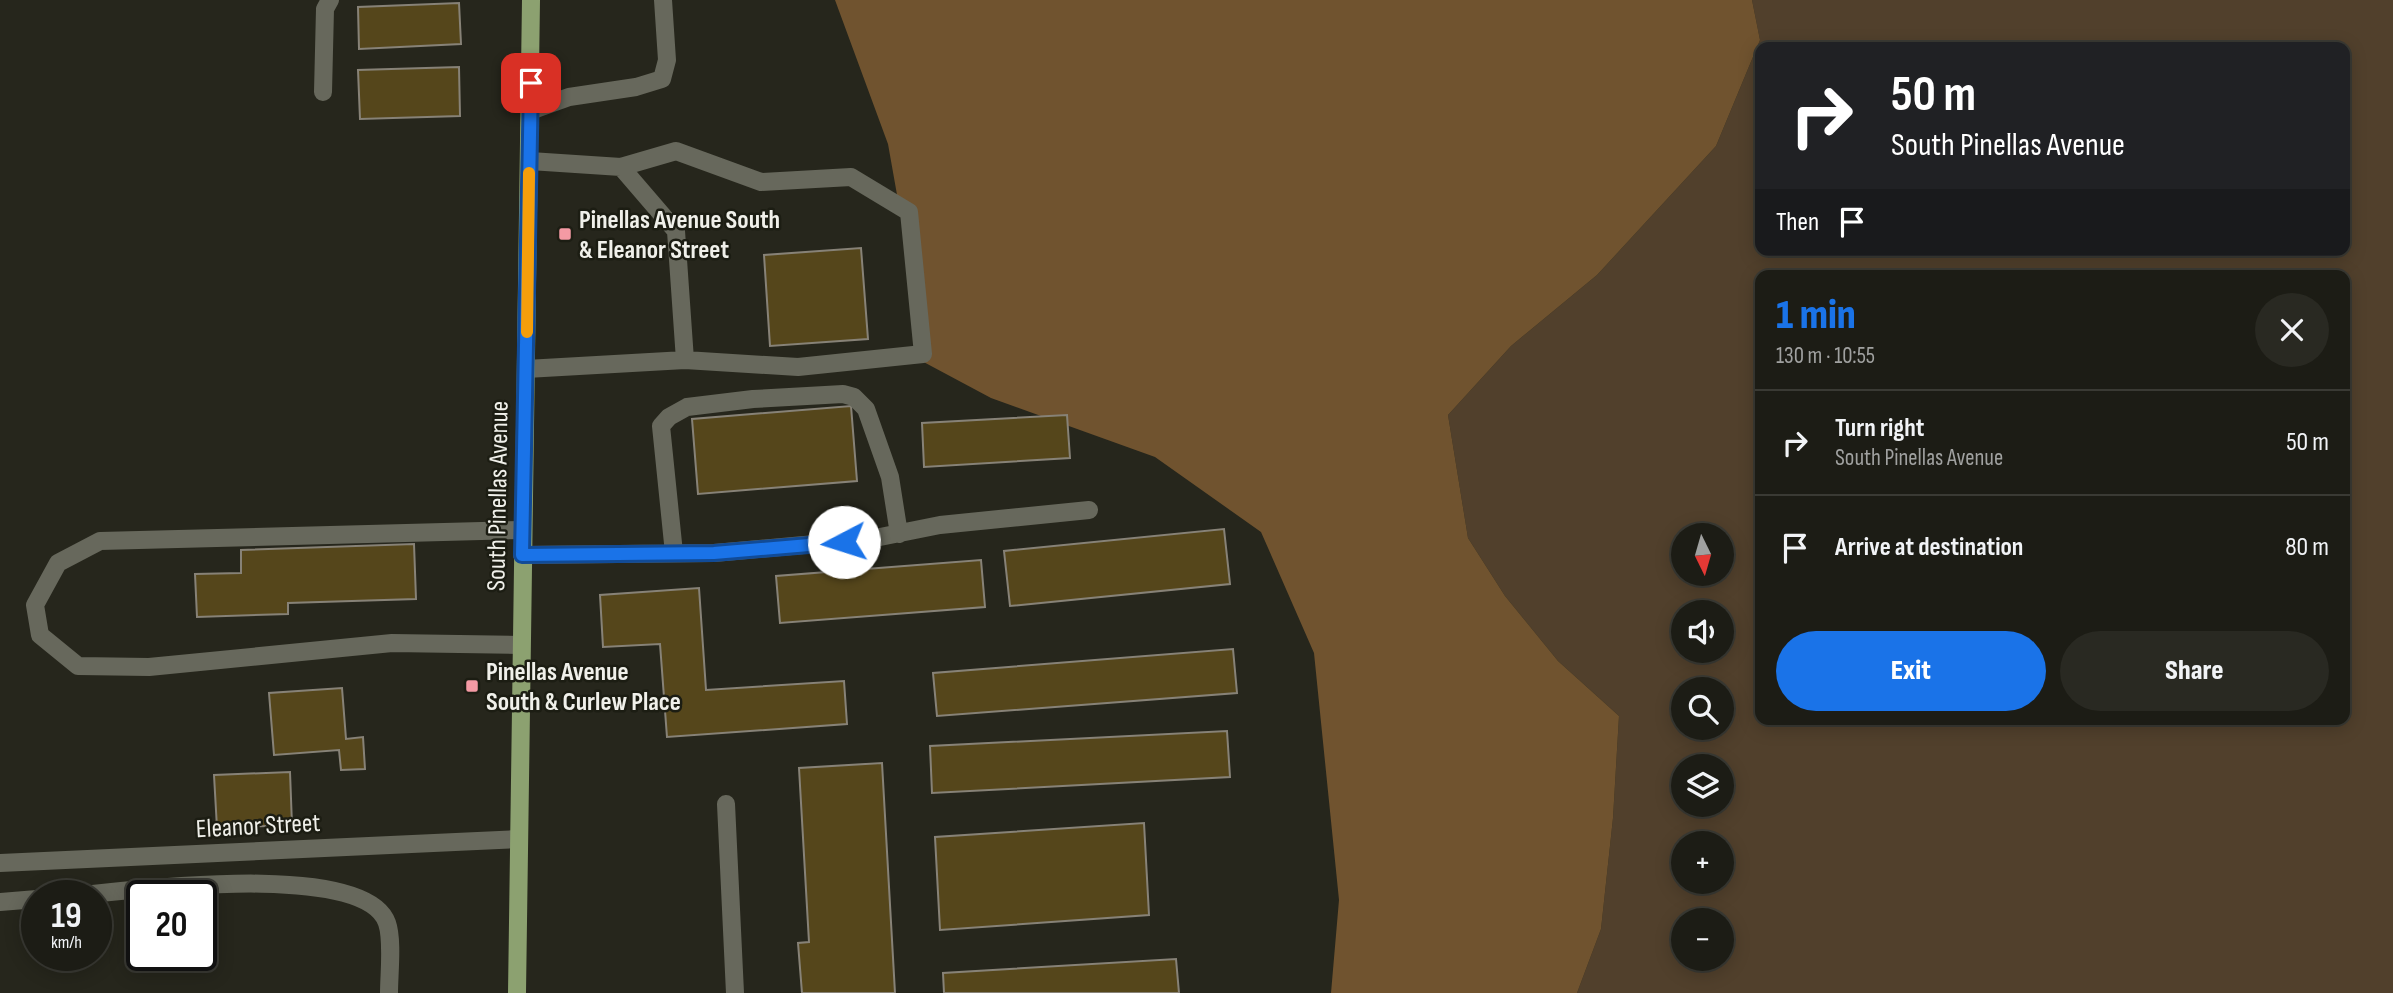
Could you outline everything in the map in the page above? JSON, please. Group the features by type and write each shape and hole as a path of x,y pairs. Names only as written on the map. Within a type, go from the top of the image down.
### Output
{"main road":[{"name":"South Pinellas Avenue","path":"517,993 531,0"}],"lane":[{"path":"323,92 325,9 330,0"},
{"path":"530,111 569,97 636,87 663,79 667,60 663,0"},
{"path":"526,369 685,360 798,367 923,354 909,212 851,177 761,183 676,151 621,167 530,161"},
{"path":"621,167 676,230 685,360"},
{"path":"674,553 662,426 669,417 687,407 753,400 843,394 854,397 866,409 880,444 890,477 899,534"},
{"path":"522,555 714,553 870,539 940,525 1089,510"},
{"path":"520,645 392,643 149,667 78,666 40,635 34,605 58,563 100,541 522,530"},
{"path":"726,804 735,993"},
{"name":"Eleanor Street","path":"0,863 519,839"},
{"path":"112,893 261,882 359,898 371,903 387,922 389,993"},
{"path":"0,902 21,900"}],"shaded area":[{"path":"835,0 1752,0 1760,40 1755,42 1755,52 1716,146 1597,275 1511,346 1448,415 1468,538 1505,596 1558,661 1619,716 1613,818 1601,929 1577,993 1331,993 1339,900 1314,653 1261,532 1155,457 991,398 918,359 907,251 888,144"},
{"path":"1752,0 2393,0 2393,993 1577,993 1601,929 1613,818 1619,716 1558,661 1505,596 1468,538 1448,415 1511,346 1597,275 1716,146 1755,52 1755,256 2350,256 2350,42 1759,42"}],"building":[{"path":"459,3 461,44 359,49 358,7"},
{"path":"459,67 460,116 360,119 358,70"},
{"path":"861,248 868,339 770,346 764,255"},
{"path":"851,406 857,481 698,494 692,419"},
{"path":"1067,415 1070,458 924,467 922,423"},
{"path":"1224,529 1230,584 1010,606 1004,551"},
{"path":"414,544 416,599 288,603 288,614 197,617 195,574 241,573 241,550"},
{"path":"981,560 985,607 780,623 776,576"},
{"path":"699,588 706,690 844,681 847,724 667,737 660,644 603,647 600,595"},
{"path":"1233,649 1237,693 937,716 933,673"},
{"path":"342,688 346,739 363,737 365,769 341,770 339,750 274,755 269,693"},
{"path":"1227,731 1230,777 932,793 930,746"},
{"path":"882,763 895,993 802,993 798,943 809,942 799,768"},
{"path":"290,772 292,825 217,828 214,775"},
{"path":"1144,823 1149,915 940,930 935,837"},
{"path":"1176,959 1179,993 944,993 943,973"}],"slow traffic":[{"path":"527,332 529,173"}],"place":[{"name":"Pinellas Avenue South & Eleanor Street","path":"565,234"},
{"name":"Pinellas Avenue South & Curlew Place","path":"472,686"}],"route":[{"path":"531,83 522,555 714,553 844,542"}]}
